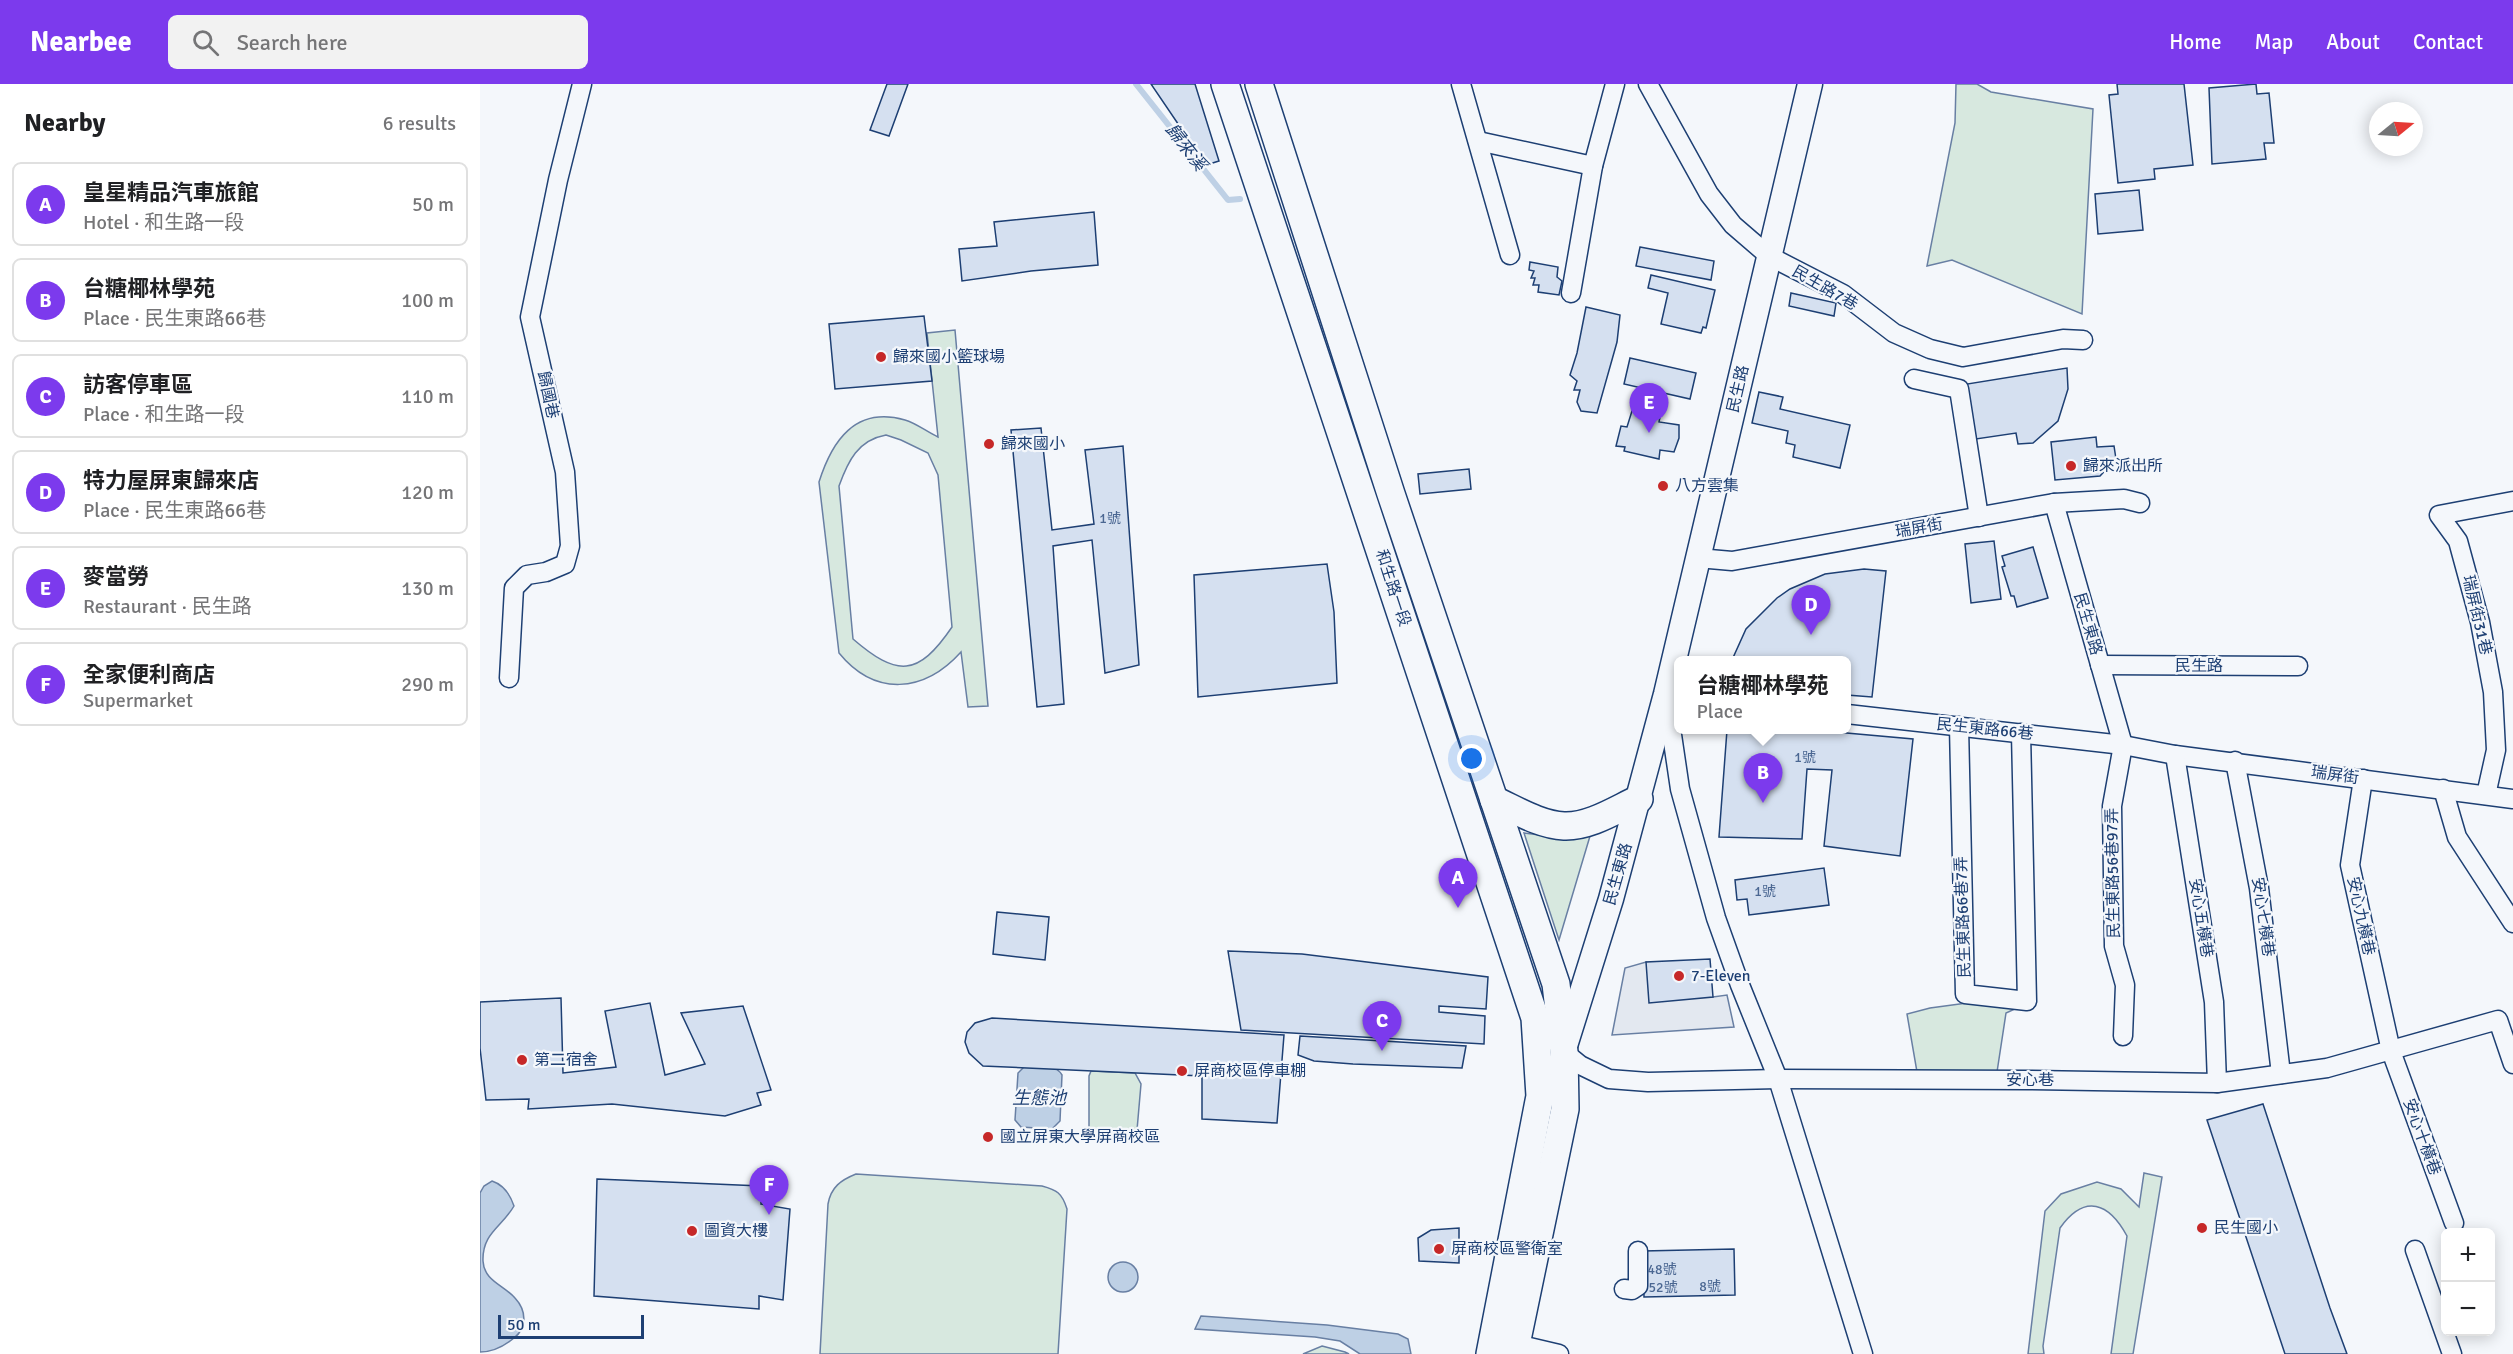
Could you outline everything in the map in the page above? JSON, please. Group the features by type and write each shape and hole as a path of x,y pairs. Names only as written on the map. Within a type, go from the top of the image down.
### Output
{"main road":[{"name":"和生路一段","path":"1225,84 1534,1018 1540,1096"},
{"name":"和生路一段","path":"1260,84 1388,482 1556,984 1563,1052"},
{"path":"1494,800 1539,821 1564,826 1581,824 1639,799"},
{"name":"民生東路","path":"1504,1347 1565,1109 1563,1052"},
{"name":"民生東路","path":"1504,1347 1540,1096"}],"street":[{"name":"歸國巷","path":"509,678 514,588 527,575 546,572 565,564 570,546 565,472 530,317 558,180 582,84"},
{"path":"1461,84 1510,255"},
{"path":"1571,293 1593,166 1615,84"},
{"name":"民生路7巷","path":"1648,84 1709,194 1733,225 1769,256 1843,294 1894,333 1930,349 1964,357 2063,339 2082,340"},
{"name":"民生路","path":"1679,656 1698,558 1810,84"},
{"path":"1478,141 1593,166"},
{"path":"1914,379 1959,389 1979,517"},
{"name":"瑞屏街","path":"1698,558 1732,561 2054,503 2124,499 2140,503"},
{"name":"瑞屏街31巷","path":"2486,795 2496,750 2493,692 2480,622 2458,541 2439,515 2513,501"},
{"name":"民生東路","path":"2054,503 2123,745"},
{"name":"民生路","path":"2100,665 2298,666"},
{"name":"民生東路","path":"1540,1096 1563,1052 1672,695"},
{"path":"1672,695 1674,718"},
{"name":"民生東路66巷","path":"1851,714 2123,745"},
{"name":"民生東路66巷7弄","path":"1959,726 1965,994 2027,1001 2021,734"},
{"path":"1675,734 1680,789 1716,918 1740,986 1778,1079 1863,1354"},
{"name":"瑞屏街","path":"2123,745 2175,755 2513,799"},
{"name":"民生東路56巷97弄","path":"2123,745 2112,806 2114,946 2125,985 2123,1036"},
{"name":"安心五橫巷","path":"2175,755 2214,1002 2217,1083"},
{"name":"安心七橫巷","path":"2235,761 2259,888 2281,1074"},
{"name":"安心九橫巷","path":"2363,779 2349,865 2391,1051"},
{"path":"2443,789 2457,837 2513,923"},
{"name":"安心巷","path":"1563,1052 1580,1065 1609,1079 1648,1082 1778,1079 2217,1083 2327,1068 2498,1020 2513,1064"},
{"name":"安心十橫巷","path":"2391,1051 2454,1223"},
{"path":"2415,1250 2452,1354"},
{"path":"1624,1289 1632,1290 1638,1286 1638,1251"},
{"path":"1504,1347 1559,1354"}],"shaded area":[{"path":"1956,84 1977,84 1991,92 2093,109 2082,314 1952,260 1927,266 1955,123"},
{"path":"955,330 988,706 968,707 961,652 947,666 931,676 916,682 900,684 884,683 868,677 853,667 839,653 819,482 831,453 848,430 872,418 887,417 905,420 938,437 927,333","holes":["886,435 928,453 938,475 952,627 928,655 917,663 906,666 882,660 853,639 839,486 850,460 861,447"]},
{"path":"1593,826 1559,940 1524,833 1555,837"},
{"path":"1646,962 1713,997 1727,995 1734,1027 1612,1035 1625,968"},
{"path":"1967,1003 2017,1008 2006,1013 1997,1072 1917,1072 1907,1014"},
{"path":"1091,1071 1135,1073 1141,1084 1137,1130 1132,1133 1095,1132 1089,1129 1089,1076"},
{"path":"2144,1173 2162,1177 2133,1354 2111,1354 2127,1236 2120,1225 2104,1210 2096,1206 2087,1206 2069,1217 2060,1228 2043,1346 2044,1354 2028,1354 2045,1211 2061,1194 2097,1182 2121,1189 2139,1207"},
{"path":"856,1174 1042,1186 1058,1193 1067,1209 1058,1354 820,1354 828,1204 838,1185"},
{"path":"1322,1346 1345,1352 1349,1354 1303,1354"}],"water":[{"name":"生態池","path":"1026,1065 1051,1067 1062,1075 1060,1121 1052,1129 1021,1127 1015,1120 1018,1073"},
{"path":"492,1181 506,1190 514,1206 489,1237 484,1251 484,1268 491,1278 511,1293 519,1303 524,1319 518,1334 510,1341 494,1350 480,1352 480,1193 484,1186"},
{"path":"1123,1262 1129,1263 1137,1271 1137,1283 1129,1291 1123,1292 1117,1291 1109,1283 1108,1277 1109,1271 1117,1263"},
{"path":"1201,1316 1327,1325 1398,1334 1408,1339 1411,1354 1360,1354 1340,1341 1315,1337 1195,1329"}],"building":[{"path":"887,84 908,84 889,136 870,130"},
{"path":"1151,84 1195,84 1219,161 1206,165"},
{"path":"2117,84 2184,84 2193,165 2154,169 2155,179 2118,183 2109,95 2118,94"},
{"path":"2256,84 2257,94 2269,93 2274,143 2264,143 2266,159 2212,164 2209,88"},
{"path":"2139,190 2143,230 2098,234 2095,194"},
{"path":"1094,212 1098,265 1031,271 962,281 959,249 997,246 994,222"},
{"path":"1640,247 1714,261 1711,280 1636,266"},
{"path":"1530,262 1558,267 1557,277 1562,281 1559,295 1538,292 1539,285 1533,285 1535,278 1531,278 1534,271 1529,270"},
{"path":"1651,275 1715,290 1706,328 1703,327 1701,333 1661,324 1668,293 1648,288"},
{"path":"1791,293 1836,303 1834,316 1789,306"},
{"path":"1586,307 1620,315 1617,342 1597,413 1581,411 1577,402 1580,390 1574,390 1577,381 1570,375"},
{"name":"歸來國小籃球場","path":"924,316 932,381 835,389 829,324"},
{"path":"1630,358 1696,373 1690,399 1624,384"},
{"path":"2067,368 2068,389 2058,421 2033,443 2018,444 2016,433 1976,439 1967,384"},
{"path":"1759,392 1783,397 1780,409 1850,425 1840,468 1793,457 1795,445 1786,443 1788,431 1752,423"},
{"path":"1632,411 1660,417 1659,422 1679,425 1679,438 1674,452 1660,450 1659,459 1624,451 1625,447 1616,446 1621,426 1627,427"},
{"path":"1041,428 1052,530 1094,524 1085,450 1123,446 1139,665 1105,673 1092,540 1053,546 1064,704 1037,707 1011,430"},
{"path":"2096,437 2097,447 2114,446 2116,459 2100,476 2055,480 2051,442"},
{"path":"1469,469 1471,489 1420,494 1418,474"},
{"path":"1994,541 2001,599 1971,603 1965,544"},
{"path":"2033,547 2048,598 2017,607 2002,567 2005,566 2002,556"},
{"path":"1327,564 1334,612 1337,683 1198,697 1194,575"},
{"path":"1864,569 1886,571 1872,697 1851,695 1851,656 1734,656 1746,629 1777,598 1790,589 1825,574"},
{"path":"1851,733 1913,739 1900,856 1824,846 1832,770 1807,769 1802,839 1719,837 1727,734"},
{"path":"1824,868 1829,905 1749,915 1747,899 1737,900 1735,880"},
{"path":"997,912 1049,917 1045,960 993,954"},
{"path":"1228,951 1302,954 1488,977 1486,1009 1439,1006 1439,1012 1485,1016 1484,1044 1241,1030"},
{"name":"7-Eleven","path":"1710,959 1713,997 1649,1003 1646,962"},
{"name":"第二宿舍","path":"561,998 563,1073 616,1067 605,1011 650,1003 665,1075 705,1064 681,1013 743,1006 771,1090 757,1093 761,1105 725,1116 612,1104 528,1109 529,1099 486,1100 480,1048 480,1002"},
{"name":"屏商校區停車棚","path":"992,1018 1284,1035 1277,1123 1202,1119 1202,1076 983,1066 969,1053 965,1042 967,1032 975,1023"},
{"path":"1300,1036 1466,1046 1462,1068 1353,1064 1314,1061 1298,1055"},
{"path":"2263,1104 2347,1354 2285,1354 2207,1120"},
{"name":"圖資大樓","path":"597,1179 761,1186 761,1204 790,1209 783,1300 759,1296 759,1309 594,1296"},
{"name":"屏商校區警衛室","path":"1459,1228 1459,1263 1419,1261 1418,1238 1431,1230"},
{"path":"1734,1249 1735,1295 1644,1297 1643,1251"}],"waterway":[{"name":"歸來溪","path":"1136,84 1228,200 1240,199"}],"place":[{"name":"歸來國小籃球場","path":"881,357"},
{"name":"麥當勞","path":"1649,433"},
{"name":"歸來國小","path":"989,444"},
{"name":"歸來派出所","path":"2071,466"},
{"name":"八方雲集","path":"1663,486"},
{"name":"特力屋屏東歸來店","path":"1811,635"},
{"name":"台糖椰林學苑","path":"1763,803"},
{"name":"皇星精品汽車旅館","path":"1458,908"},
{"name":"7-Eleven","path":"1679,976"},
{"name":"訪客停車區","path":"1382,1051"},
{"name":"第二宿舍","path":"522,1060"},
{"name":"屏商校區停車棚","path":"1182,1071"},
{"name":"國立屏東大學屏商校區","path":"988,1137"},
{"name":"全家便利商店","path":"769,1215"},
{"name":"民生國小","path":"2202,1228"},
{"name":"圖資大樓","path":"692,1231"},
{"name":"屏商校區警衛室","path":"1439,1249"}]}
